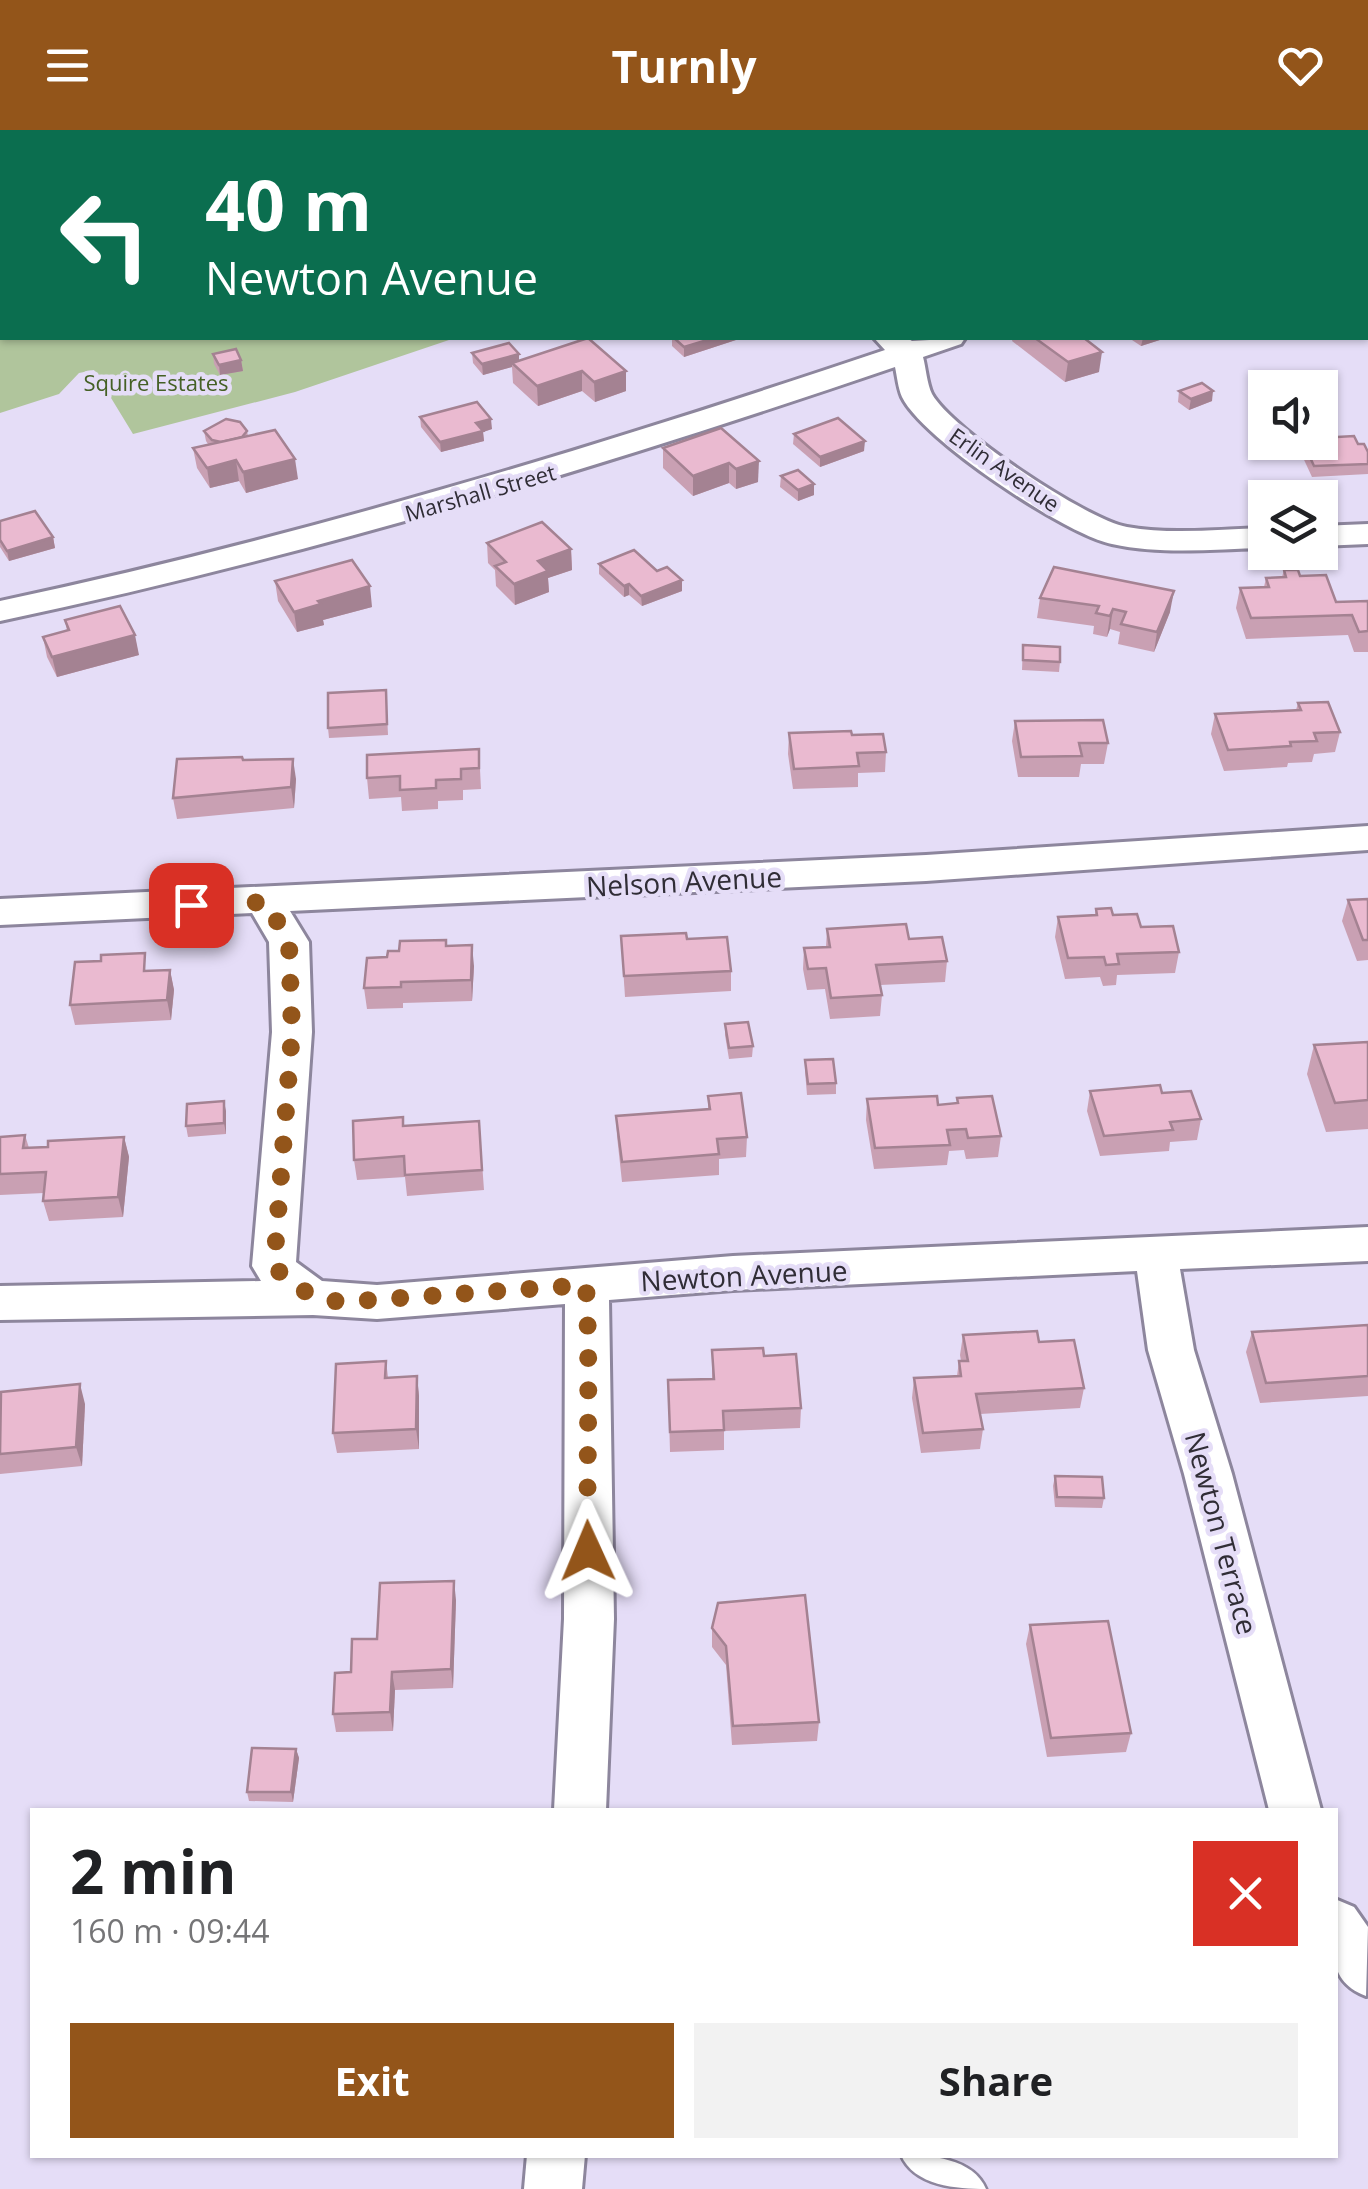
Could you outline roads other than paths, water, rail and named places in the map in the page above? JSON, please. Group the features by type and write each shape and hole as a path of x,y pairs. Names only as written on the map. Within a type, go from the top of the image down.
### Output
{"street":[{"name":"Marshall Street","path":"0,611 152,581 494,490 898,345 935,340"},
{"name":"Erlin Avenue","path":"898,345 917,396 943,426 1042,500 1114,535 1152,540 1248,538"},
{"path":"1338,535 1368,534"},
{"name":"Nelson Avenue","path":"0,912 907,869 1368,838"},
{"path":"266,902 289,942 292,1032 274,1266 288,1282 312,1298"},
{"name":"Newton Avenue","path":"0,1303 312,1298 377,1302 733,1274 1368,1244"},
{"name":"Newton Terrace","path":"1156,1255 1171,1350 1208,1474 1293,1808"},
{"path":"580,1808 589,1618 586,1449 590,1350 586,1285"},
{"path":"1338,1929 1366,1970"},
{"path":"553,2189 556,2158"}],"lane":[{"path":"920,2158 972,2189"}],"park label":[{"name":"Squire Estates","path":"156,382"}]}
